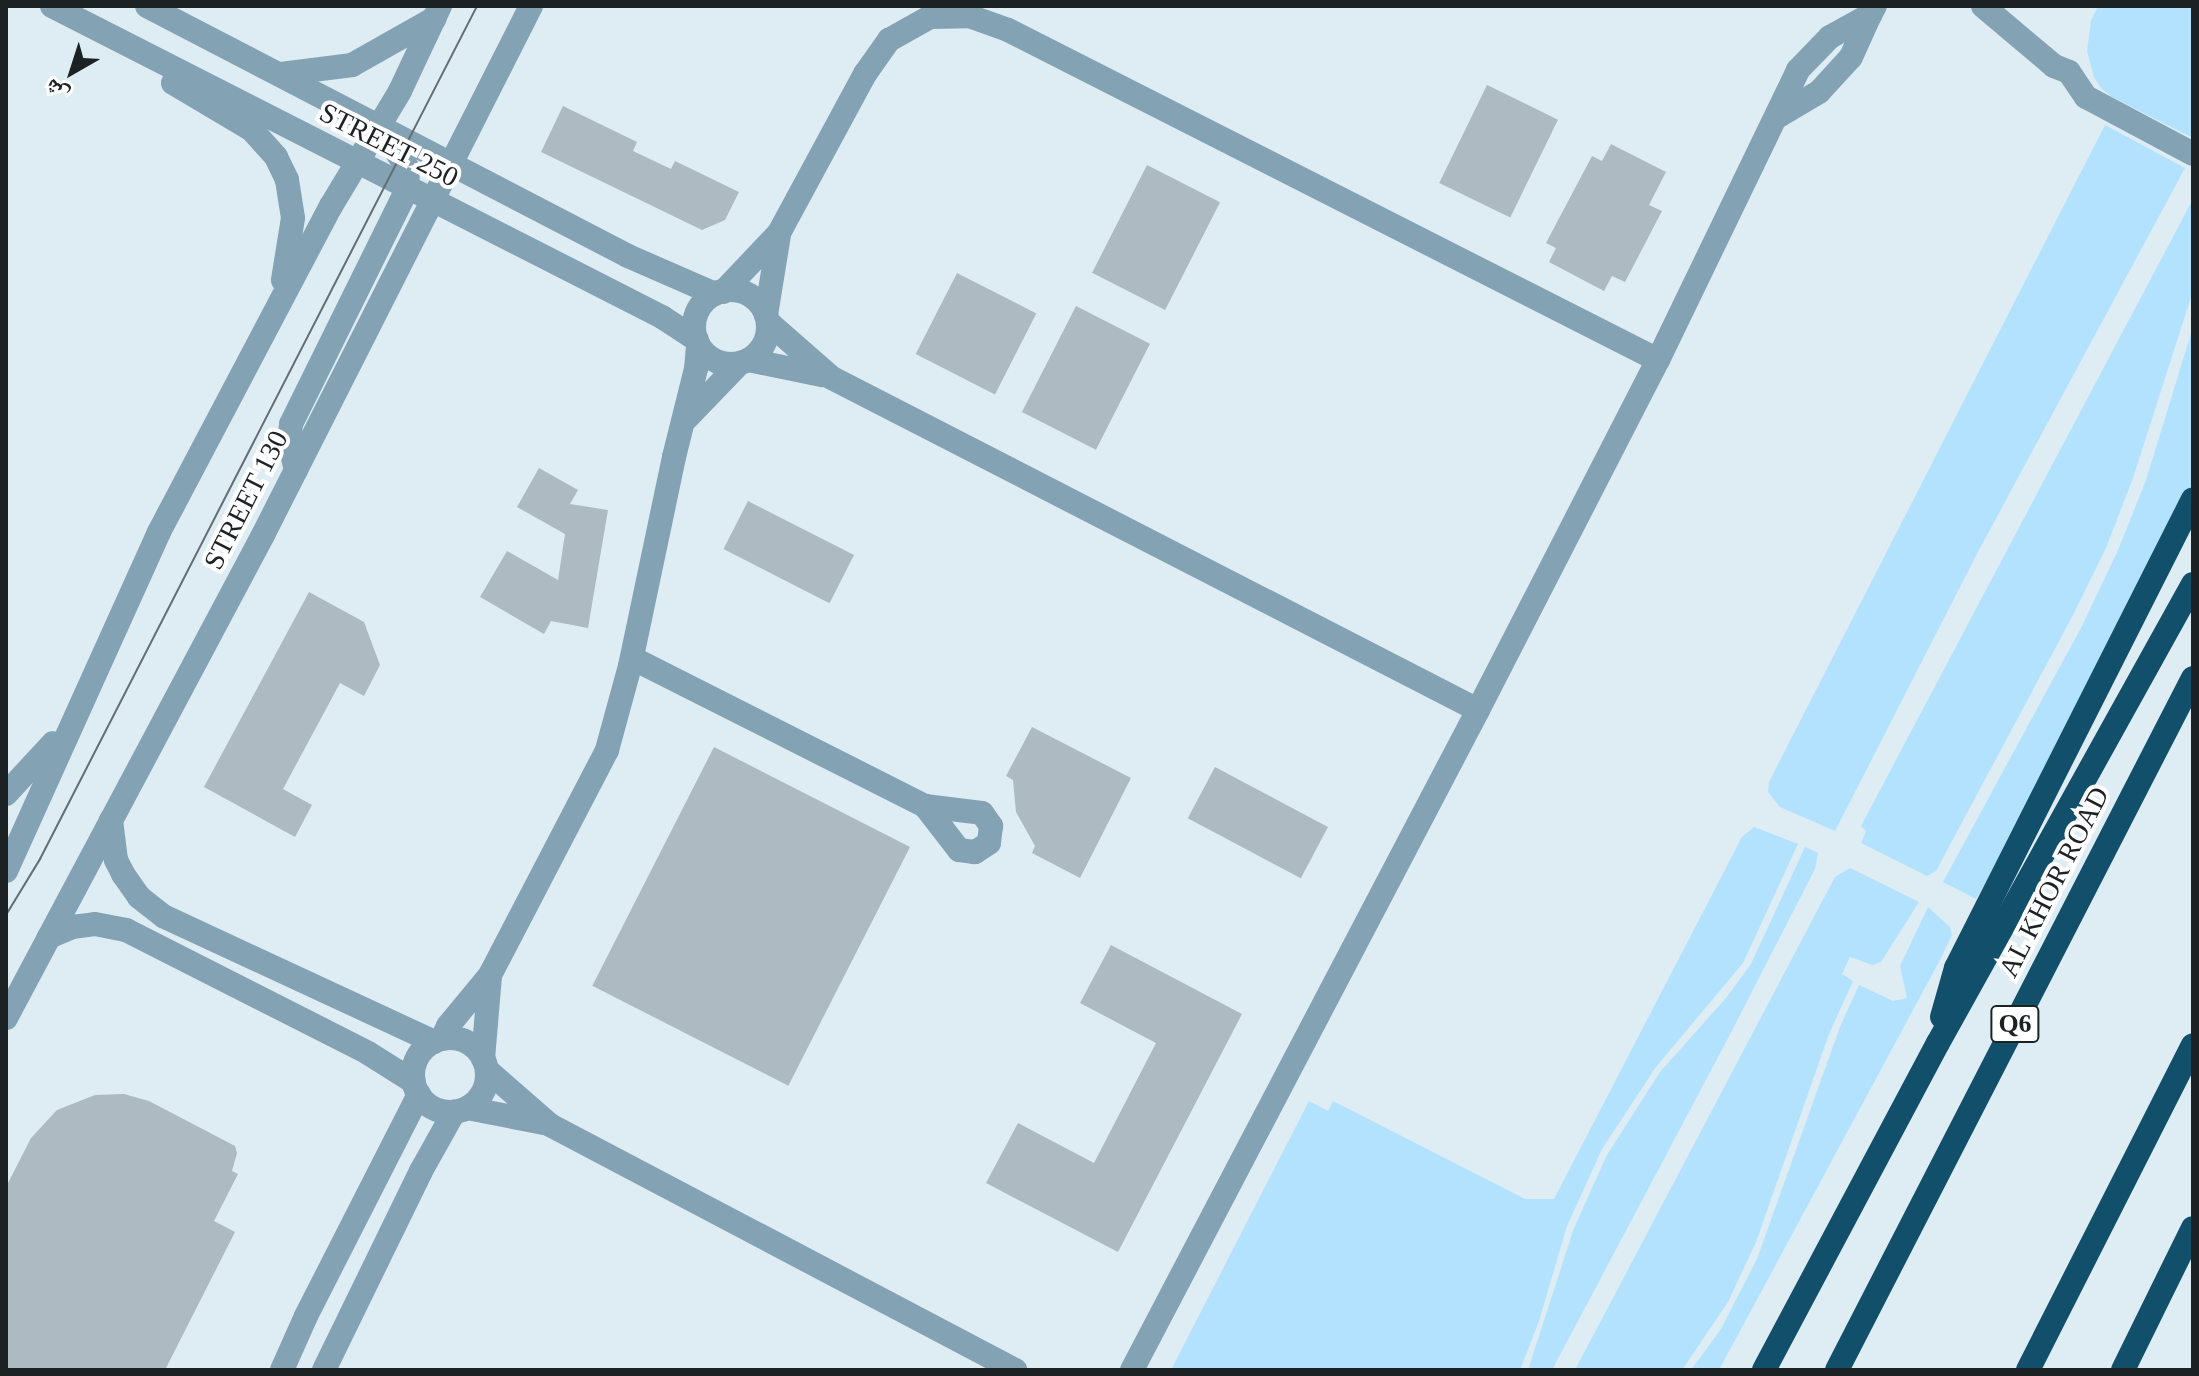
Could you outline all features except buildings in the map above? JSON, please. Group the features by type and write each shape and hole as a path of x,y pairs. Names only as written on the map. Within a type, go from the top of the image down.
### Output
{"highway":[{"path":"1938,1043 1956,968 2193,499"},
{"path":"1764,1370 1938,1043 2193,584"},
{"name":"AL KHOR ROAD","path":"1837,1370 2193,678"},
{"path":"2028,1370 2193,1045"},
{"path":"2123,1370 2193,1228"}],"street":[{"name":"STREET 250","path":"52,6 662,317 698,342"},
{"name":"STREET 250","path":"147,6 659,272 719,293"},
{"name":"STREET 130","path":"6,1018 296,470 531,6"},
{"path":"1983,6 2054,66 2069,72 2086,97 2193,154"},
{"path":"1132,1370 1478,710 1658,360 1777,117 1819,92 1851,57 1872,11"},
{"path":"281,74 352,65 438,12"},
{"path":"6,871 70,723 159,532 279,303 379,127 438,12"},
{"path":"282,1370 416,1088 419,1055 438,1040 490,975 601,763 632,658 674,457 685,420 698,342 695,324 699,310 779,233 865,74 889,40 930,17 969,16 1008,30 1658,360"},
{"path":"124,45 185,93 252,130 276,157 290,190 293,218 279,303"},
{"path":"296,470 289,441 291,424 407,189 408,169 379,127"},
{"path":"685,420 764,345 779,233"},
{"path":"719,293 745,293 758,302 767,319 832,378 1478,710"},
{"path":"698,342 718,361 744,361 832,378"},
{"path":"632,658 925,806"},
{"path":"6,794 70,723"},
{"path":"111,820 116,860 123,874 139,897 163,916 438,1040 465,1041 485,1065 550,1125 1015,1370"},
{"path":"49,937 72,927 95,924 126,930 368,1053 416,1088 434,1108 550,1125"},
{"path":"324,1370 421,1171 461,1110 481,1095 490,975"}],"shaded area":[{"path":"2098,6 2193,6 2193,138 2112,97 2101,88 2094,77 2087,51 2091,21"},
{"path":"2105,125 2185,168 1979,550 1835,831 1780,807 1768,792 1769,782"},
{"path":"2193,199 2193,291 2133,478 2106,548 1936,871 1927,876 1861,843 1866,831 1861,826"},
{"path":"2193,327 2193,483 2006,848 1976,899 1943,882 2082,626 2119,548 2146,480"},
{"path":"1754,827 1798,844 1743,963 1656,1067 1602,1149 1567,1226 1539,1321 1520,1370 1171,1370 1309,1101 1328,1111 1333,1101 1525,1199 1554,1199 1742,837"},
{"path":"1805,847 1818,853 1815,869 1725,1044 1552,1370 1528,1370 1574,1228 1607,1155 1660,1072 1726,998 1751,964"},
{"path":"1850,868 1919,902 1881,962 1873,965 1850,957 1842,974 1853,981 1829,1034 1756,1242 1728,1302 1682,1370 1575,1370 1835,877"},
{"path":"1928,907 1950,927 1952,935 1941,958 1719,1370 1691,1370 1721,1329 1757,1259 1840,1027 1859,985 1893,1001 1907,998 1900,966"}],"tram line":[{"path":"6,915 40,859 477,6"}]}
